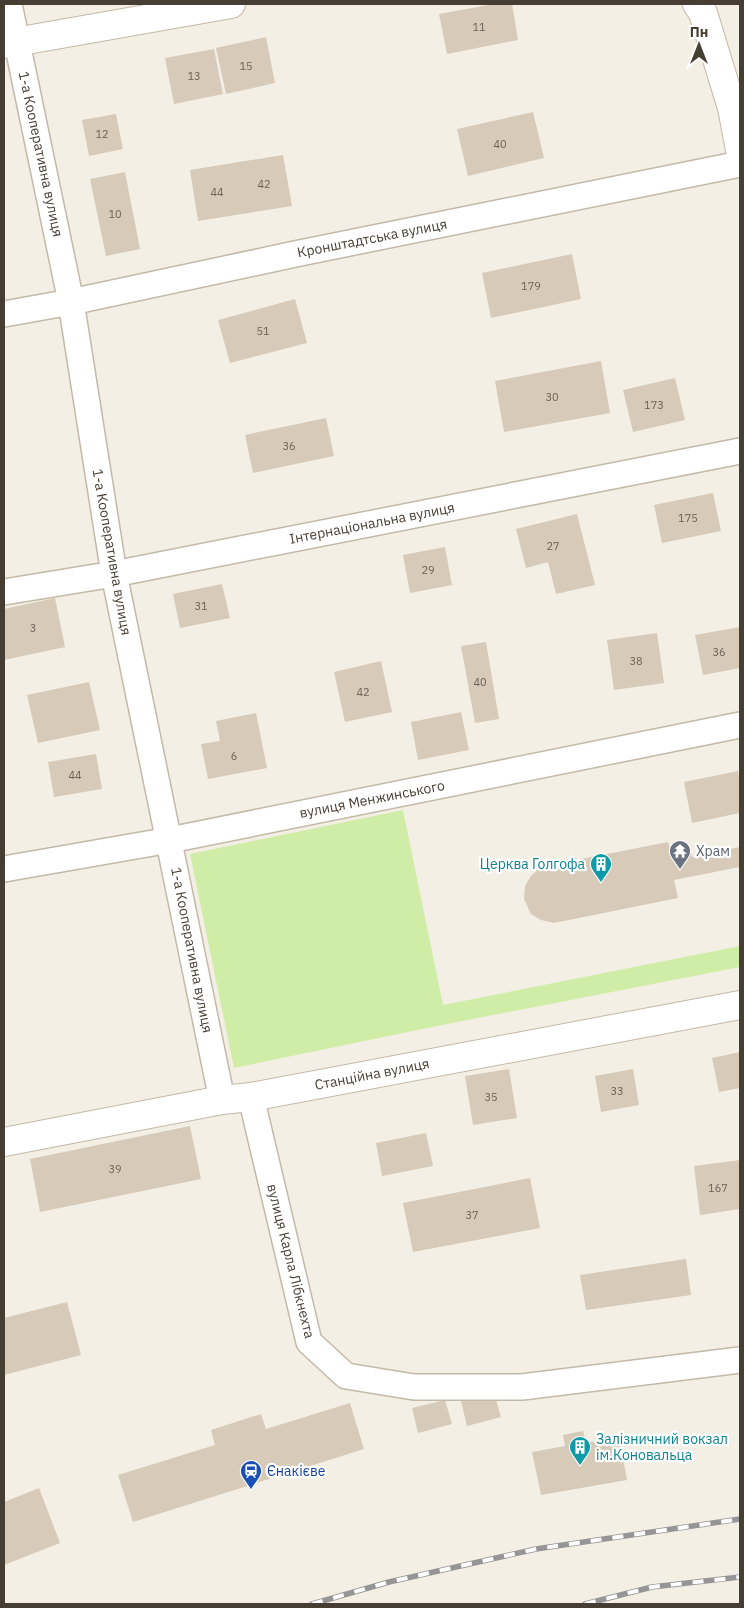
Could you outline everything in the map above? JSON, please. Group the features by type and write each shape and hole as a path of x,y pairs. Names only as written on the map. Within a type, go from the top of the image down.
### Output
{"street":[{"name":"1-а Кооперативна вулиця","path":"9,4 11,42 71,302 114,574 222,1100"},
{"path":"11,42 231,4"},
{"path":"697,4 703,13 732,108 740,150"},
{"name":"Кронштадтська вулиця","path":"4,314 71,302 300,253 740,164"},
{"name":"Інтернаціональна вулиця","path":"4,592 114,574 740,451"},
{"name":"вулиця Менжинського","path":"4,869 170,840 740,725"},
{"name":"Станційна вулиця","path":"4,1142 740,1004"},
{"name":"вулиця Карла Лібкнехта","path":"251,1097 309,1342 346,1376 414,1387 522,1386 740,1360"}],"green space":[{"path":"403,810 443,1005 740,946 740,967 234,1068 190,854"}],"building":[{"path":"494,4 512,4 518,40 447,54 439,14"},
{"path":"266,37 275,83 226,94 216,48"},
{"path":"214,49 223,94 174,104 165,58"},
{"path":"533,112 544,158 468,176 457,129"},
{"path":"116,114 123,149 89,156 82,120"},
{"path":"283,155 292,206 198,221 190,170"},
{"path":"125,172 140,249 106,256 90,179"},
{"path":"572,254 581,299 491,318 482,273"},
{"path":"295,299 307,343 230,363 218,320"},
{"path":"601,361 610,413 504,432 495,381"},
{"path":"675,378 685,420 633,432 623,390"},
{"path":"326,418 334,456 253,473 245,435"},
{"path":"713,493 721,531 662,543 654,505"},
{"path":"577,514 595,585 556,594 548,562 526,568 516,529"},
{"path":"445,547 452,585 410,593 403,555"},
{"path":"222,584 230,618 180,628 173,594"},
{"path":"55,598 65,647 4,660 4,609"},
{"path":"740,627 740,668 703,675 695,635"},
{"path":"657,633 664,683 614,690 607,640"},
{"path":"486,642 499,719 475,723 461,646"},
{"path":"381,661 392,712 345,722 334,672"},
{"path":"89,682 100,730 38,743 27,695"},
{"path":"461,712 469,750 418,760 411,722"},
{"path":"256,713 267,768 208,779 201,744 220,741 216,721"},
{"path":"96,754 102,789 54,797 48,762"},
{"path":"738,771 740,813 692,823 684,782"},
{"name":"Церква Голгофа","path":"668,842 671,853 690,849 692,857 740,847 740,867 674,880 678,898 554,923 541,920 531,914 524,899 525,886 531,876 541,867"},
{"path":"740,1052 740,1088 719,1092 712,1058"},
{"path":"509,1069 517,1118 473,1125 465,1076"},
{"path":"633,1069 639,1105 601,1112 595,1076"},
{"path":"190,1126 201,1179 40,1212 30,1159"},
{"path":"426,1133 433,1166 382,1176 376,1143"},
{"path":"740,1160 740,1209 700,1215 694,1166"},
{"path":"530,1178 540,1228 413,1252 403,1203"},
{"path":"686,1259 691,1295 586,1310 580,1275"},
{"path":"67,1302 81,1355 4,1375 4,1318"},
{"path":"494,1393 501,1417 467,1426 461,1401"},
{"path":"445,1400 452,1424 418,1433 412,1408"},
{"path":"350,1403 364,1449 133,1522 118,1475 215,1445 211,1430 261,1414 266,1429"},
{"name":"Залізничний вокзал ім.Коновальца","path":"583,1431 586,1443 619,1437 627,1480 541,1495 532,1452 565,1446 563,1435"},
{"path":"39,1488 60,1543 4,1565 4,1502"}],"railway":[{"path":"312,1604 389,1582 536,1549 740,1519"},
{"path":"585,1604 652,1587 740,1577"}],"place":[{"name":"Храм","path":"680,870"},
{"name":"Церква Голгофа","path":"601,883"},
{"name":"Залізничний вокзал ім.Коновальца","path":"580,1466"},
{"name":"Єнакієве","path":"251,1490"}]}
